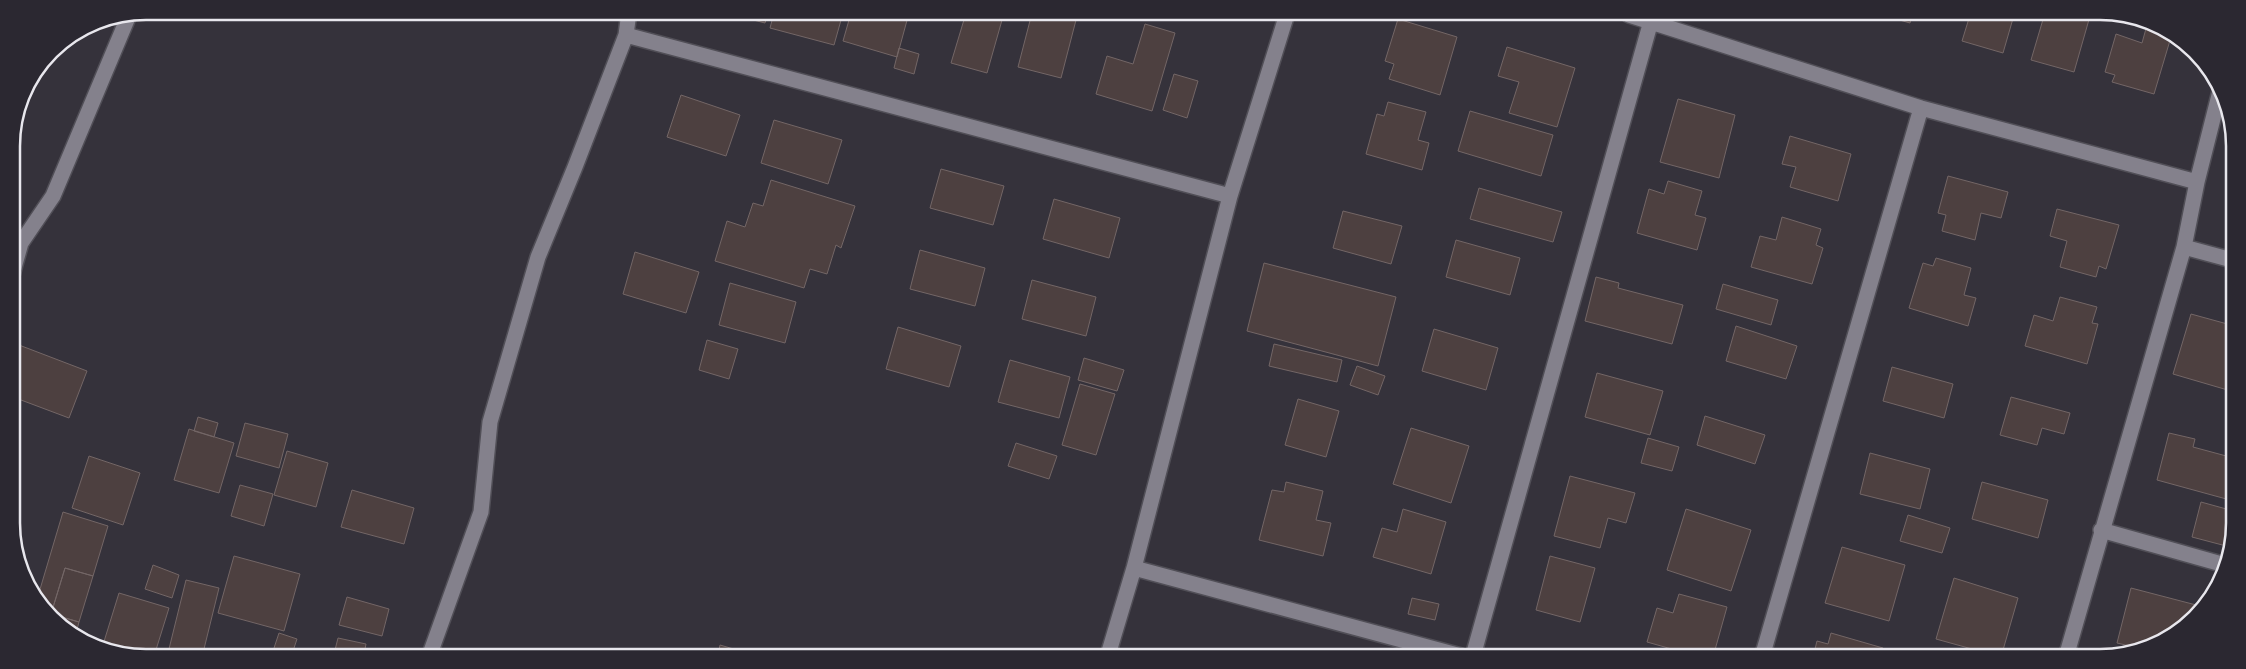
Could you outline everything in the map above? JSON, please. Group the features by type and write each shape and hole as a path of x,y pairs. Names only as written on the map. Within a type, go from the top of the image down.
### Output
{"street":[{"path":"432,649 480,512 490,422 538,257 575,168 626,35 627,20"},
{"path":"1110,649 1134,568 1230,196 1285,20"},
{"path":"1647,20 1921,108 2197,182"},
{"path":"20,246 53,196 126,21"},
{"path":"1475,649 1651,21"},
{"path":"626,35 1230,196"},
{"path":"2068,649 2184,247 2197,182 2217,101"},
{"path":"1764,649 1921,108"},
{"path":"2184,247 2226,258"},
{"path":"2101,530 2219,564"},
{"path":"1134,568 1435,649"}],"building":[{"path":"753,20 766,20 765,23"},
{"path":"772,20 841,20 834,45 770,28"},
{"path":"849,20 907,20 897,57 843,41"},
{"path":"964,20 1002,20 987,73 951,63"},
{"path":"1030,20 1076,20 1061,78 1018,67"},
{"path":"1398,20 1457,37 1440,95 1389,79 1394,64 1385,61"},
{"path":"1900,20 1911,20 1910,23"},
{"path":"1968,20 2013,20 2003,53 1962,41"},
{"path":"2043,20 2089,20 2074,72 2031,60"},
{"path":"1145,24 1175,33 1152,111 1096,94 1107,56 1133,64"},
{"path":"2146,29 2170,41 2154,94 2112,82 2115,75 2105,72 2116,34 2142,43"},
{"path":"1507,47 1575,68 1557,127 1509,113 1519,82 1498,76"},
{"path":"899,48 919,54 914,74 894,68"},
{"path":"1174,74 1198,81 1187,118 1163,110"},
{"path":"681,95 740,115 726,156 667,137"},
{"path":"1678,99 1735,115 1719,178 1660,162"},
{"path":"1388,102 1426,112 1418,140 1429,143 1422,170 1366,154 1377,114 1384,116"},
{"path":"1470,111 1553,135 1541,176 1458,151"},
{"path":"774,120 842,140 828,184 761,163"},
{"path":"1790,136 1851,154 1838,201 1790,187 1796,167 1782,164"},
{"path":"941,169 1004,186 993,225 930,208"},
{"path":"1948,176 2008,192 2001,218 1981,213 1975,240 1942,231 1946,215 1938,213"},
{"path":"771,180 855,206 841,248 836,245 827,274 810,269 804,288 715,261 727,221 745,227 753,203 763,206"},
{"path":"1668,181 1702,191 1695,215 1706,218 1697,250 1637,233 1649,189 1664,194"},
{"path":"1479,188 1562,212 1553,242 1470,219"},
{"path":"1054,199 1120,218 1109,258 1043,239"},
{"path":"2057,209 2119,225 2106,269 2099,266 2096,277 2060,267 2067,241 2050,236"},
{"path":"1343,211 1402,226 1391,264 1333,248"},
{"path":"1782,217 1821,229 1816,245 1823,248 1812,284 1751,267 1760,236 1776,240"},
{"path":"1456,240 1520,258 1510,295 1446,277"},
{"path":"920,250 985,268 975,306 910,289"},
{"path":"635,252 699,272 686,313 623,294"},
{"path":"1936,258 1971,268 1964,295 1976,298 1968,326 1909,308 1923,263 1933,266"},
{"path":"1264,263 1396,297 1378,366 1247,331"},
{"path":"1596,277 1619,283 1618,288 1683,305 1672,344 1585,321"},
{"path":"1032,280 1096,297 1086,336 1022,319"},
{"path":"730,283 796,302 785,343 719,325"},
{"path":"1723,284 1778,300 1771,325 1716,309"},
{"path":"2060,297 2097,307 2092,323 2098,324 2087,364 2025,346 2034,315 2053,321"},
{"path":"2191,314 2226,324 2226,390 2173,374"},
{"path":"1736,326 1797,346 1786,379 1726,361"},
{"path":"898,327 961,346 949,387 886,369"},
{"path":"1434,329 1498,348 1486,390 1422,371"},
{"path":"707,340 738,349 729,379 699,370"},
{"path":"1274,344 1342,360 1337,382 1269,366"},
{"path":"20,345 87,371 69,418 20,400"},
{"path":"1084,358 1124,370 1117,391 1078,380"},
{"path":"1010,360 1070,377 1059,418 998,402"},
{"path":"1357,366 1385,376 1378,395 1350,385"},
{"path":"1892,367 1953,384 1944,418 1883,401"},
{"path":"1597,373 1663,391 1650,435 1585,417"},
{"path":"1080,384 1115,394 1096,455 1062,445"},
{"path":"2011,397 2070,413 2064,434 2042,428 2037,445 2000,435"},
{"path":"1298,399 1339,411 1326,457 1285,445"},
{"path":"1705,416 1765,435 1755,464 1697,445"},
{"path":"198,417 218,423 214,437 194,431"},
{"path":"245,423 288,434 279,468 236,456"},
{"path":"1411,428 1469,446 1451,503 1393,484"},
{"path":"189,429 234,443 219,493 174,480"},
{"path":"2169,433 2195,439 2193,447 2226,456 2226,499 2157,480"},
{"path":"1648,438 1679,447 1672,471 1641,463"},
{"path":"1016,443 1057,456 1049,479 1008,466"},
{"path":"287,451 328,463 316,507 274,495"},
{"path":"1870,453 1930,469 1920,509 1860,494"},
{"path":"89,456 140,473 123,525 72,508"},
{"path":"1570,476 1635,493 1626,523 1608,518 1600,548 1554,536"},
{"path":"1286,482 1323,491 1316,520 1331,523 1323,556 1259,540 1272,490 1284,492"},
{"path":"1982,482 2048,500 2038,538 1972,519"},
{"path":"240,485 273,494 264,526 231,516"},
{"path":"352,490 414,508 404,544 341,527"},
{"path":"2201,502 2226,509 2224,545 2192,537"},
{"path":"1403,509 1446,522 1431,574 1373,557 1382,528 1397,532"},
{"path":"1686,509 1751,530 1731,591 1667,570"},
{"path":"63,512 108,526 93,576 65,568 53,608 40,590"},
{"path":"1908,515 1950,528 1942,553 1900,541"},
{"path":"1842,547 1905,565 1889,621 1825,603"},
{"path":"234,556 300,574 284,631 218,613"},
{"path":"1550,556 1595,568 1580,622 1536,610"},
{"path":"153,565 179,575 172,598 145,589"},
{"path":"65,568 93,576 79,622 63,617 53,608"},
{"path":"1954,578 2018,598 2003,649 1972,649 1936,639"},
{"path":"186,580 219,588 204,649 169,649"},
{"path":"2131,588 2196,605 2183,618 2156,636 2129,646 2117,643"},
{"path":"119,593 169,608 156,649 129,648 104,641"},
{"path":"1679,594 1727,607 1715,649 1672,649 1647,642 1657,608 1673,613"},
{"path":"347,597 389,609 382,636 339,625"},
{"path":"1412,598 1439,604 1435,620 1408,614"},
{"path":"63,617 79,622 77,628"},
{"path":"279,633 297,639 294,649 274,649"},
{"path":"1831,633 1883,648 1815,649 1817,641 1828,644"},
{"path":"338,638 366,644 365,649 335,649"},
{"path":"720,645 734,649 719,649"}]}
